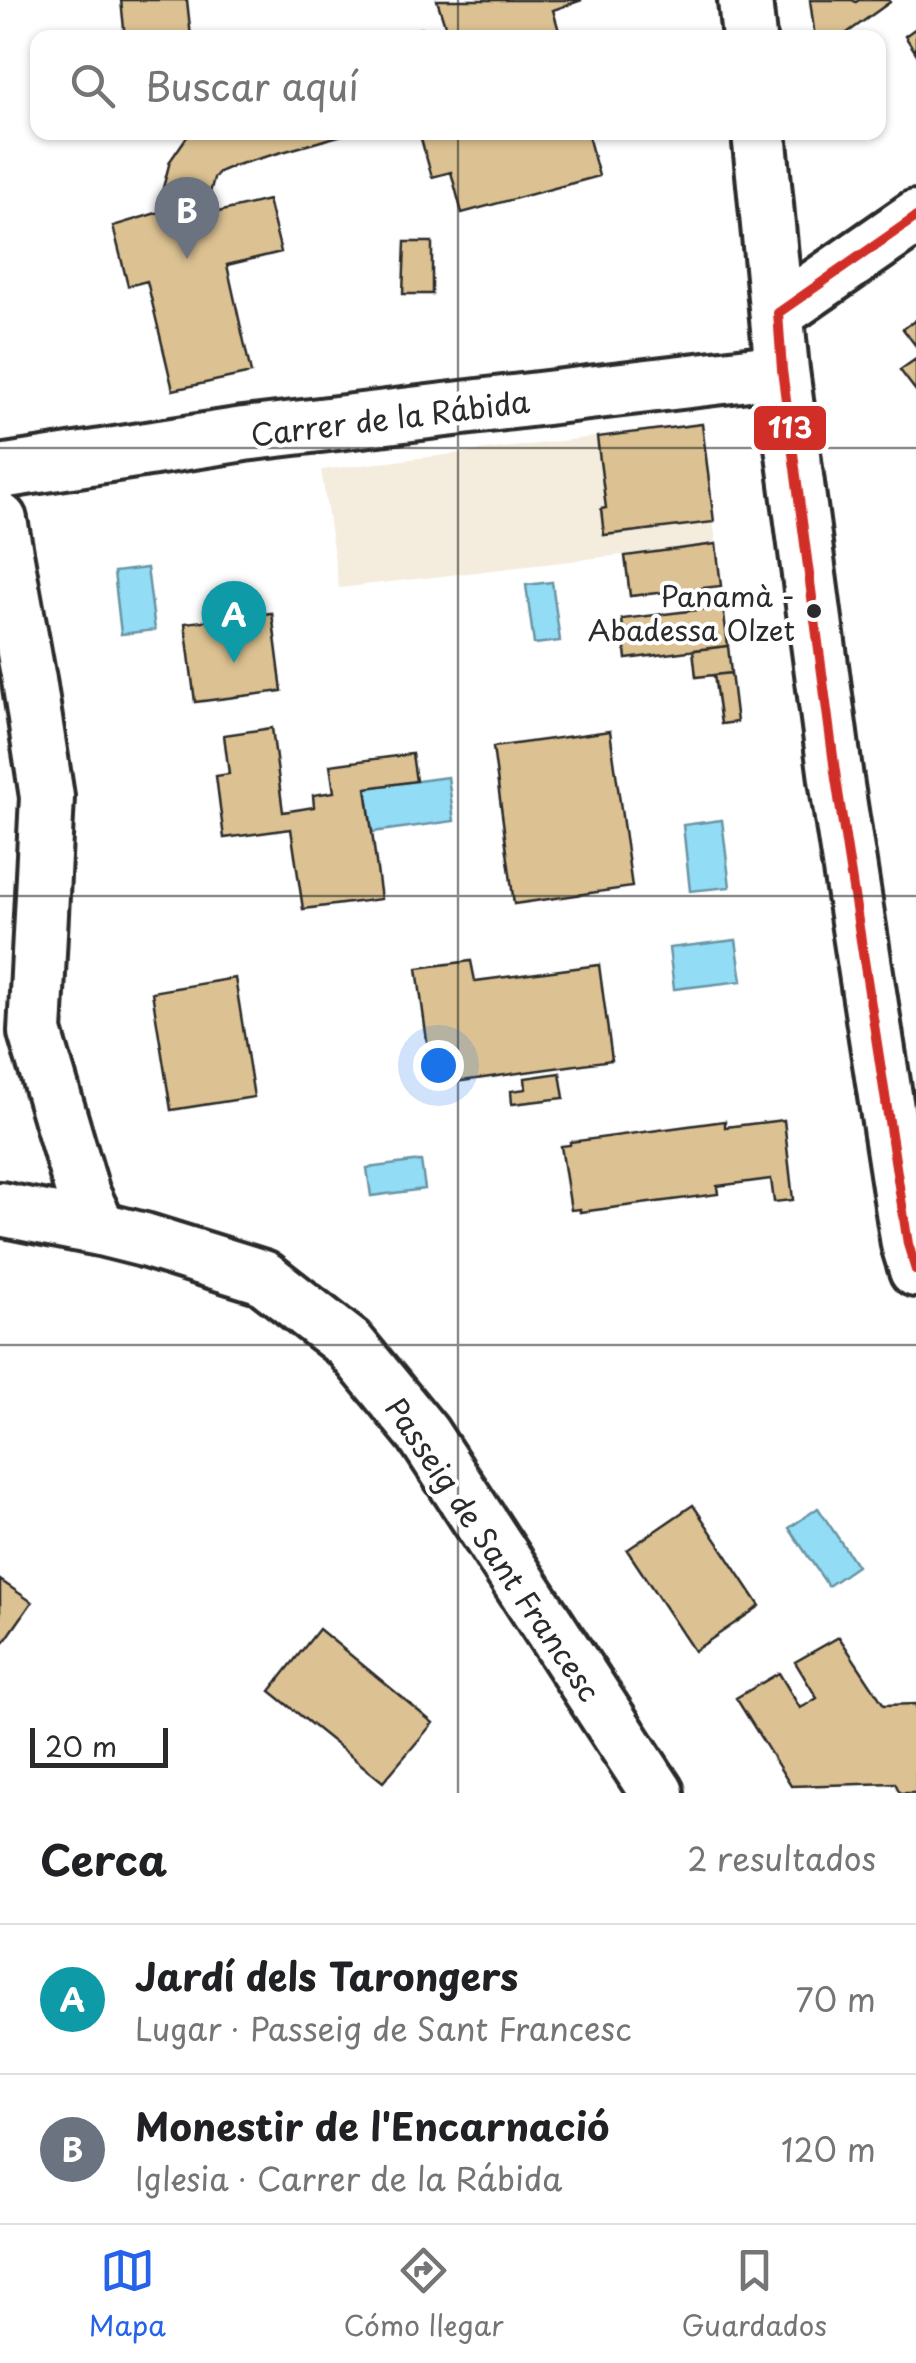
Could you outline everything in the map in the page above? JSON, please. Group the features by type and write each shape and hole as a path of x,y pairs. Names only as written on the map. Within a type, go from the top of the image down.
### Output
{"street":[{"path":"745,0 748,30"},
{"path":"760,140 782,370 836,780 914,1252"},
{"path":"778,313 916,217"},
{"name":"Carrer de la Rábida","path":"0,472 244,434 782,370"},
{"path":"0,520 48,797 35,1032 83,1194 100,1229"},
{"name":"Passeig de Sant Francesc","path":"0,1209 144,1240 263,1278 350,1344 423,1434 657,1793"}],"shaded area":[{"path":"702,424 716,544 339,588 321,470"}],"water":[{"path":"147,568 155,630 121,634 114,572"},
{"path":"552,582 560,641 534,644 526,585"},
{"path":"448,777 454,821 372,832 366,788"},
{"path":"722,820 730,887 690,891 683,825"},
{"path":"736,940 742,981 674,989 669,948"},
{"path":"421,1161 425,1189 371,1196 367,1168"},
{"path":"818,1508 857,1566 828,1586 789,1528"}],"building":[{"path":"121,0 187,0 190,30 124,30"},
{"path":"437,0 582,0 553,10 559,30 446,30"},
{"path":"810,0 890,2 851,30 814,30"},
{"path":"916,28 916,53 905,36"},
{"path":"185,140 325,140 233,166 214,178 210,193 214,213 268,200 281,252 227,265 251,373 173,390 147,281 128,286 113,226 163,211 162,192 170,161"},
{"path":"421,140 589,140 599,176 462,213 451,172 432,177"},
{"path":"405,242 432,242 432,294 403,294"},
{"path":"916,320 916,346 903,329"},
{"path":"916,359 916,391 900,370"},
{"path":"702,424 714,522 604,535 601,509 606,508 597,437"},
{"path":"716,544 721,586 630,596 625,556"},
{"path":"723,607 728,646 626,659 622,619"},
{"path":"272,613 282,691 195,702 185,623"},
{"path":"728,646 731,673 696,677 693,650"},
{"path":"731,673 737,722 721,724 714,675"},
{"path":"272,728 283,812 314,807 313,795 334,792 330,765 412,754 416,781 366,788 381,899 303,909 291,829 224,838 216,776 229,774 224,735"},
{"path":"610,731 632,887 514,904 493,747"},
{"path":"471,961 475,981 599,965 612,1060 433,1085 417,968"},
{"path":"235,978 254,1097 171,1110 152,992"},
{"path":"560,1073 564,1098 512,1104 511,1091 526,1089 525,1078"},
{"path":"784,1120 793,1200 774,1202 771,1179 717,1186 718,1194 571,1210 561,1146 570,1142 725,1121 725,1127"},
{"path":"693,1505 760,1606 694,1651 627,1550"},
{"path":"0,1580 32,1602 0,1648"},
{"path":"319,1629 433,1723 383,1782 270,1691"},
{"path":"839,1637 884,1705 916,1704 916,1793 900,1793 895,1783 791,1786 736,1698 779,1673 800,1708 806,1705 817,1698 795,1662"}],"transit line":[{"name":"113","path":"916,217 778,313 782,370 836,779 908,1244 916,1270"}],"place":[{"name":"Monestir de l'Encarnació","path":"187,259"},
{"name":"Panamà - Abadessa Olzet","path":"814,611"},
{"name":"Jardí dels Tarongers","path":"234,663"}]}
